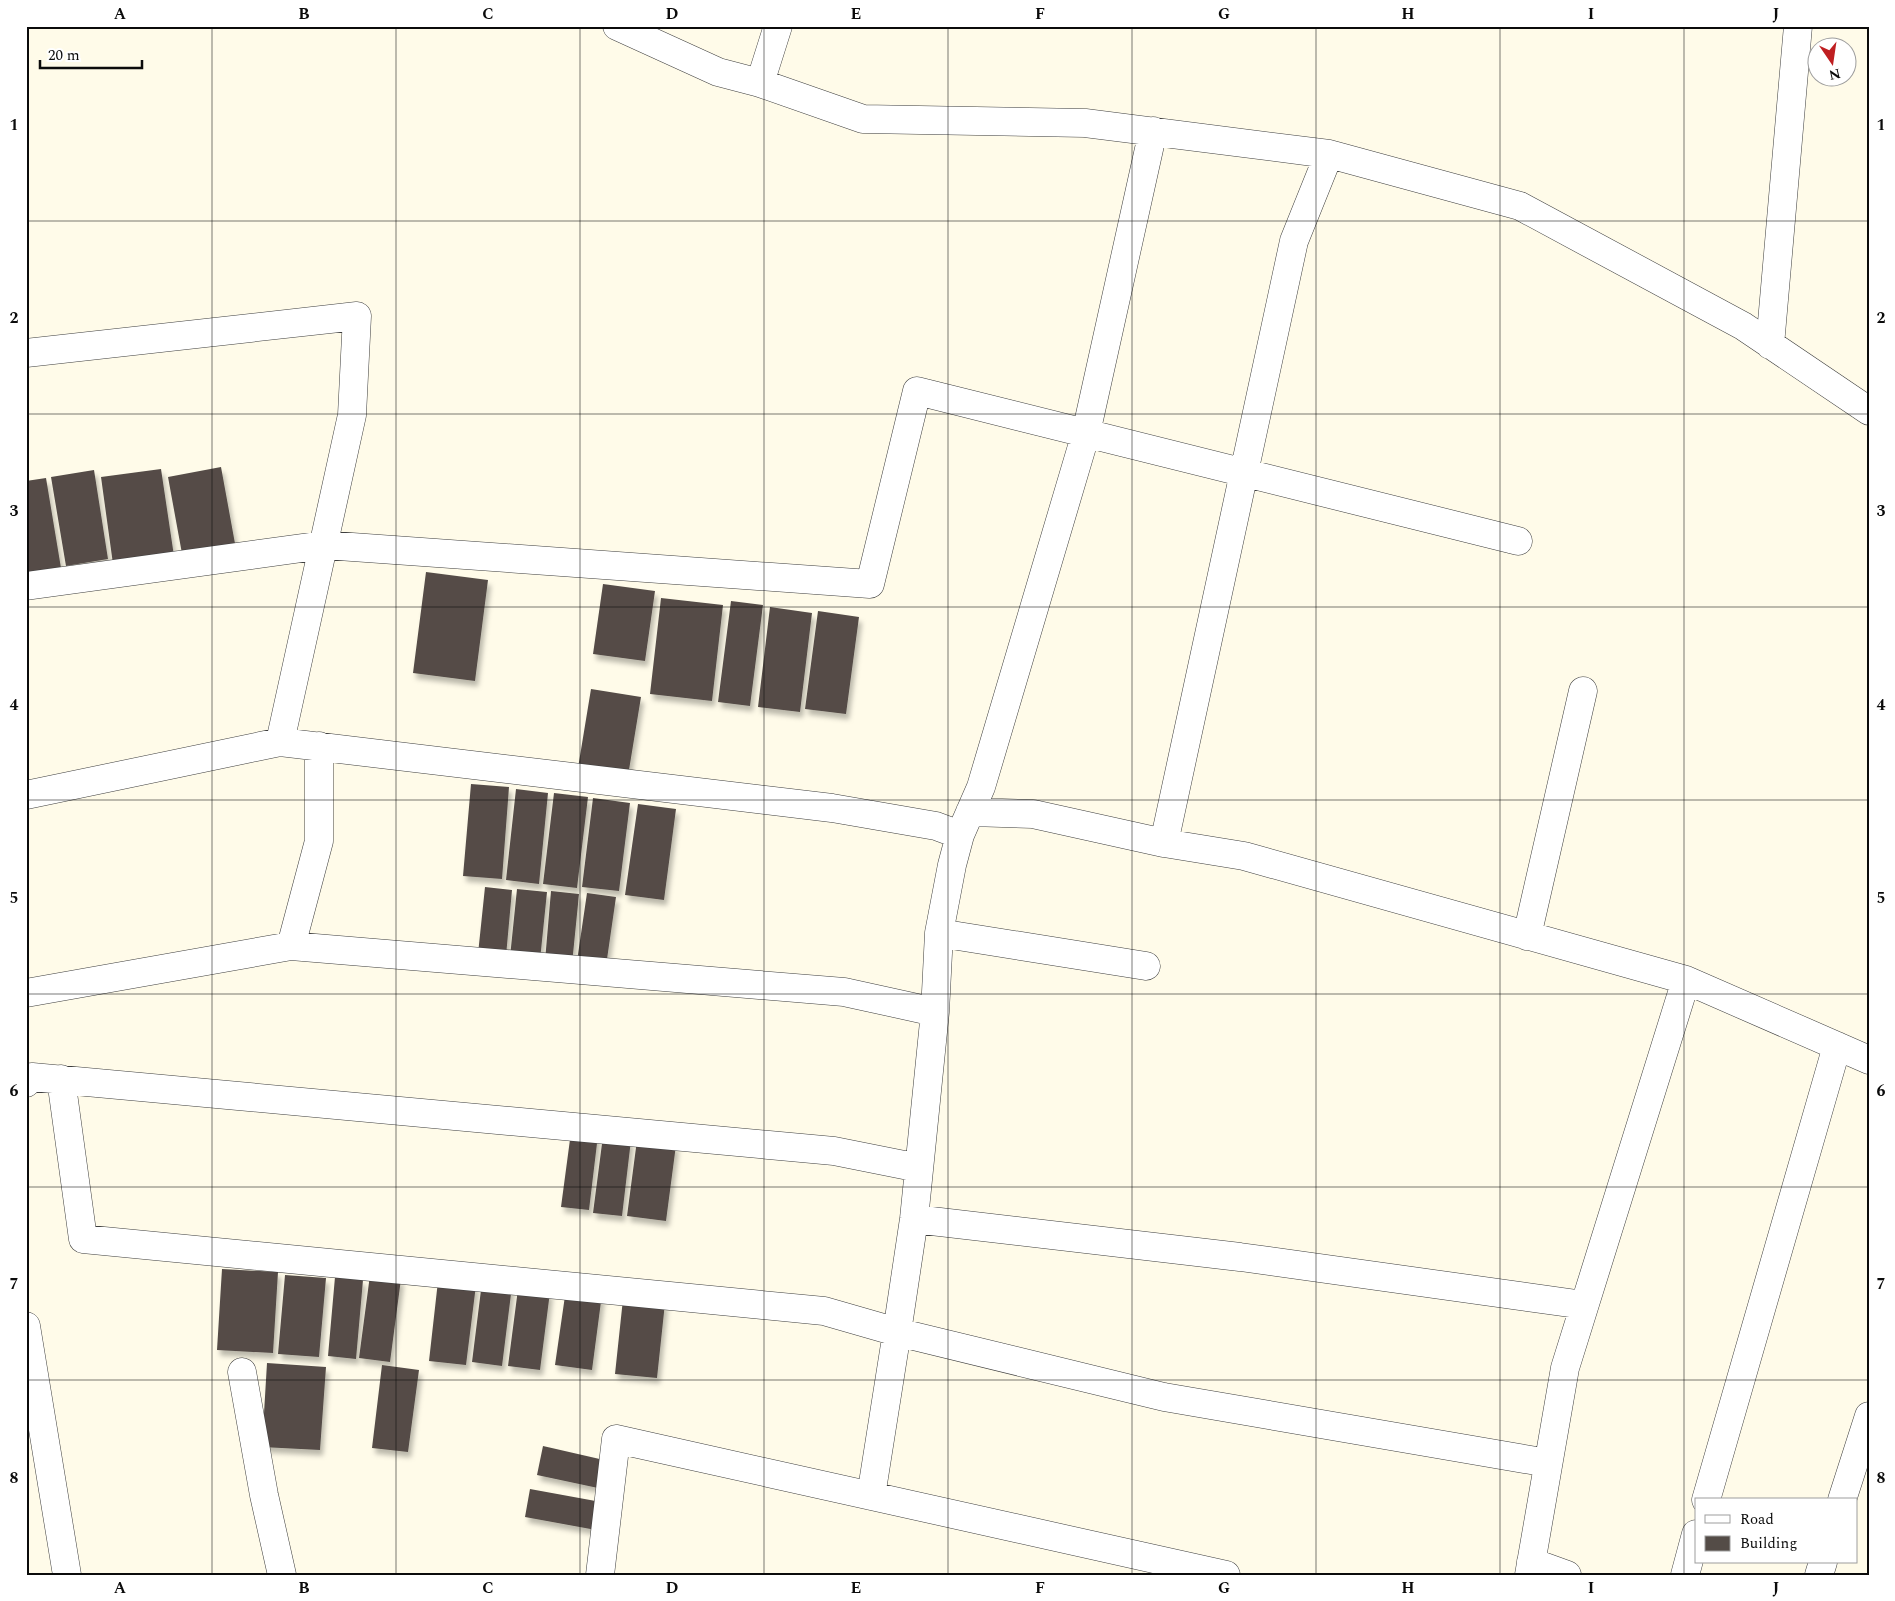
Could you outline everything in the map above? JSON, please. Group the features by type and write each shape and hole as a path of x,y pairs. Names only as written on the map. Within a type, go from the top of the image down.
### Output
{"street":[{"path":"617,26 718,72 760,83 863,119 1085,122 1329,154 1520,206 1743,326 1869,411"},
{"path":"760,83 778,26"},
{"path":"1770,345 1798,26"},
{"path":"871,1496 914,1219 936,1012 939,934 952,865 965,823 981,786 1086,433 1153,131"},
{"path":"1164,843 1294,241 1329,154"},
{"path":"26,352 357,316 352,415 280,742"},
{"path":"26,586 324,545 870,584 917,391 1518,541"},
{"path":"1527,936 1583,691"},
{"path":"26,795 280,742 832,808 936,826 1033,814 1164,843 1244,856 1686,980 1869,1060"},
{"path":"291,946 318,841 319,746"},
{"path":"939,934 1146,966"},
{"path":"26,993 291,946 844,992 936,1012"},
{"path":"1567,1575 1530,1568 1564,1368 1686,980"},
{"path":"1707,1498 1837,1046"},
{"path":"26,1083 32,1077 61,1079 834,1151 919,1168"},
{"path":"61,1079 83,1239 824,1311 897,1332 1164,1397 1548,1464"},
{"path":"914,1219 1240,1257 1584,1305"},
{"path":"26,1326 67,1575"},
{"path":"242,1372 264,1495 282,1575"},
{"path":"1843,1498 1869,1416"},
{"path":"600,1575 616,1439 1226,1575"},
{"path":"1684,1575 1695,1537"}],"building":[{"path":"221,467 236,549 183,559 168,477"},
{"path":"161,469 174,556 113,564 101,477"},
{"path":"94,470 108,559 66,566 51,477"},
{"path":"46,478 61,568 26,574 26,481"},
{"path":"426,572 488,580 475,681 413,673"},
{"path":"603,584 655,591 645,661 593,654"},
{"path":"661,598 723,605 712,701 650,694"},
{"path":"731,601 763,605 750,706 718,702"},
{"path":"770,607 812,613 800,712 758,707"},
{"path":"818,611 859,617 846,714 805,709"},
{"path":"591,689 641,697 628,776 578,768"},
{"path":"471,784 509,787 502,879 463,876"},
{"path":"516,789 548,793 539,884 506,880"},
{"path":"554,793 588,797 577,888 543,884"},
{"path":"593,798 630,803 619,891 582,887"},
{"path":"638,804 676,809 664,900 625,895"},
{"path":"485,887 512,890 506,956 478,954"},
{"path":"517,889 547,892 540,960 510,957"},
{"path":"551,891 579,894 572,964 545,961"},
{"path":"587,893 616,897 606,966 577,961"},
{"path":"571,1132 598,1135 589,1210 561,1207"},
{"path":"603,1136 631,1140 622,1216 593,1213"},
{"path":"637,1140 676,1145 666,1221 627,1216"},
{"path":"222,1269 278,1272 273,1353 217,1350"},
{"path":"285,1275 326,1278 319,1357 278,1354"},
{"path":"370,1275 401,1279 390,1362 359,1358"},
{"path":"335,1277 363,1280 356,1359 328,1356"},
{"path":"438,1281 476,1285 466,1365 429,1361"},
{"path":"482,1282 512,1286 502,1366 472,1362"},
{"path":"518,1289 550,1292 540,1370 508,1366"},
{"path":"566,1289 602,1294 592,1370 555,1365"},
{"path":"623,1299 665,1303 657,1378 615,1374"},
{"path":"267,1363 326,1367 320,1450 262,1447"},
{"path":"382,1365 419,1370 408,1452 372,1448"},
{"path":"543,1446 604,1460 598,1488 537,1475"},
{"path":"530,1489 601,1502 596,1530 525,1517"}]}
